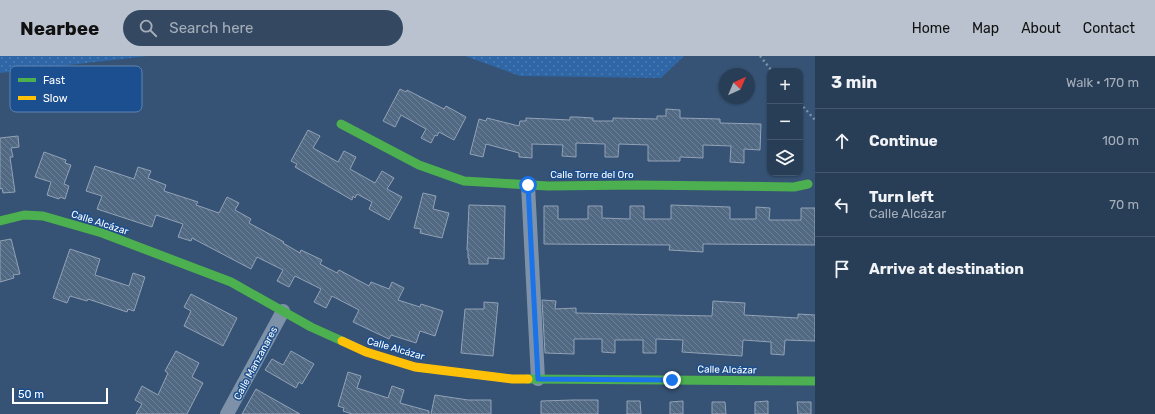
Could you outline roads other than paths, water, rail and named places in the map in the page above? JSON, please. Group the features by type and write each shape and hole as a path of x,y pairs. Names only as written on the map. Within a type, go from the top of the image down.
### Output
{"street":[{"name":"Calle Torre del Oro","path":"341,124 419,165 464,181 548,186 645,185 794,187 808,184"},
{"path":"528,185 538,379"},
{"name":"Calle Alcázar","path":"0,221 24,215 43,216 102,233 231,282 311,327 366,352 415,367 512,379 815,381"},
{"name":"Calle Manzanares","path":"227,414 283,311"}]}
